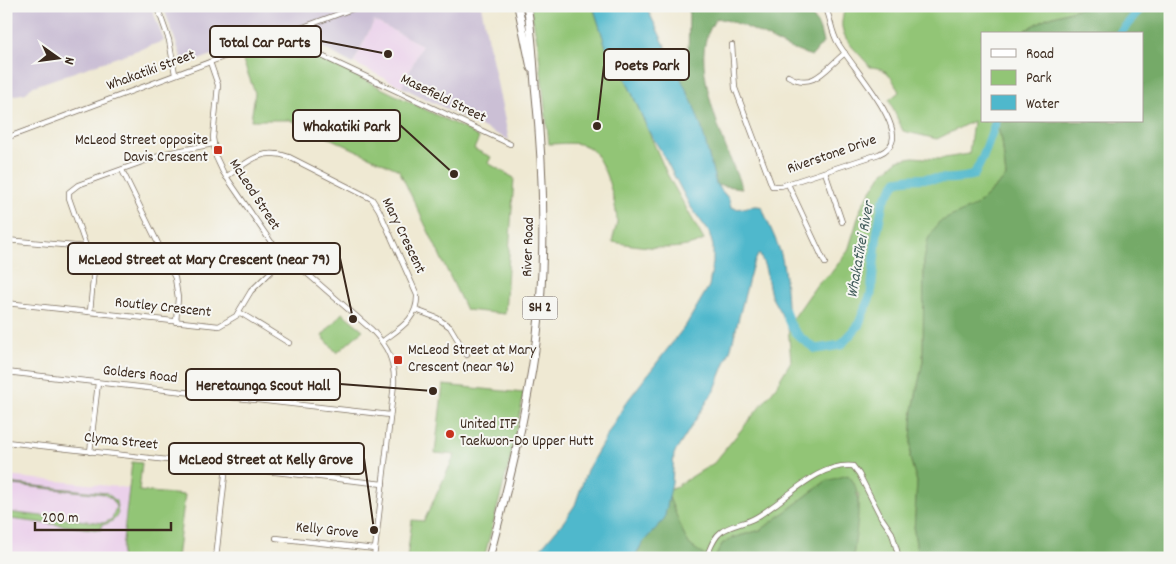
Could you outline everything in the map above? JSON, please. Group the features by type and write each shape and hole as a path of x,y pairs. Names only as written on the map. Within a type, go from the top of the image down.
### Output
{"highway":[{"name":"River Road","path":"489,558 523,418 539,312 544,241 541,135 529,27 521,7"},
{"name":"River Road","path":"521,7 535,83"}],"street":[{"path":"157,6 169,40 175,74"},
{"name":"Whakatiki Street","path":"6,138 360,6"},
{"name":"Riverstone Drive","path":"732,45 734,88 768,179 774,187 879,154 886,150 892,140 891,128 880,106 835,38 825,6"},
{"name":"Masefield Street","path":"289,32 296,44 510,144"},
{"path":"788,76 802,81 816,80 845,53"},
{"name":"McLeod Street","path":"210,62 218,85 213,144 216,158 226,177 261,231 286,257 383,341 391,354 394,372 374,558"},
{"path":"90,312 94,269 69,198 70,192 78,185 180,149 213,144"},
{"name":"Mary Crescent","path":"226,177 258,155 275,153 289,156 368,196 379,210 414,285 417,295 416,310"},
{"path":"122,170 175,278 178,298 176,322"},
{"path":"826,172 842,222"},
{"path":"788,184 825,263"},
{"path":"6,240 86,247"},
{"name":"Routley Crescent","path":"6,303 219,326 232,320 251,291 286,257"},
{"path":"383,341 407,323 416,310 437,318 450,327 467,355"},
{"path":"239,312 289,343"},
{"name":"Golders Road","path":"6,372 390,415"},
{"path":"90,452 98,382"},
{"name":"Clyma Street","path":"6,442 383,484"},
{"path":"706,558 716,537 722,531 754,519 815,477 845,465 853,466 859,474 881,517 892,533 899,558"},
{"path":"216,558 226,466"},
{"name":"Kelly Grove","path":"276,538 375,549"}],"shaded area":[{"path":"22,6 151,6 164,41 31,87 26,93 6,97 6,12"},
{"path":"163,6 481,6 509,140 402,87 422,45 374,21 353,64 300,35 295,26 184,65"},
{"path":"374,21 422,45 402,87 354,63"},
{"path":"6,476 129,488 121,558 6,558"}],"green space":[{"path":"530,6 593,6 607,50 624,75 667,174 704,240 682,247 671,248 612,242 617,222 612,193 604,170 594,152 584,145 574,143 549,144 538,45"},
{"path":"689,6 797,6 815,20 820,30 823,43 812,56 729,21 716,18 710,28 706,39 704,55 709,93 721,135 742,188 716,185 708,153 675,77 688,65"},
{"path":"845,6 1087,6 1047,18 1022,32 981,32 981,122 995,122 1002,140 1006,177 977,205 959,214 924,261 923,361 913,410 910,458 917,482 914,531 918,558 853,558 859,494 826,481 761,530 732,538 722,544 715,558 705,556 696,551 682,534 667,492 714,463 773,391 791,361 788,326 818,283 831,273 848,251 862,205 881,175 898,160 913,157 938,159 969,154 973,121 937,139 903,131 889,100 899,92 894,81 885,71 870,67 853,48 843,33 842,19"},
{"path":"1087,6 1170,6 1170,558 918,558 914,531 917,482 910,458 913,410 923,361 924,261 928,239 939,222 977,205 1006,177 1002,140 995,122 1144,122 1144,32 1022,32 1047,18"},
{"path":"286,39 291,44 469,131 479,138 474,149 491,157 488,163 514,178 505,314 466,310 399,170 290,120 251,120 255,93 242,58"},
{"path":"342,313 363,330 337,353 322,336"},
{"path":"443,385 524,393 512,452 484,558 407,558 412,520 424,521 455,455 435,453"},
{"path":"132,462 142,463 139,491 185,495 177,558 121,558"},
{"path":"848,475 857,491 858,502 853,558 715,558 722,544 732,538 761,530 826,481"},
{"path":"8,481 15,484 107,493 116,501 118,513 111,522 101,525 101,530 6,518 6,512 104,523 112,519 116,507 112,499 104,494 14,485 6,488"},
{"path":"667,492 685,537 690,545 708,558 634,558 655,522"}],"water":[{"path":"593,6 646,6 693,104 702,129 716,184 729,199 731,207 739,209 754,206 762,207 778,245 784,267 788,326 771,296 765,267 759,253 752,267 731,348 715,389 674,454 672,483 664,520 643,542 634,558 536,558 541,548 575,505 587,470 625,404 686,325 709,286 713,262 713,246 709,232 690,206 649,132 624,75 607,50"}],"waterway":[{"name":"Whakatīkei River","path":"1121,32 1143,6"},
{"name":"Whakatīkei River","path":"785,310 796,333 816,349 841,345 858,326 871,294 877,233 883,202 897,181 955,178 974,175 983,157 996,122"}],"place":[{"name":"Total Car Parts","path":"388,54"},
{"name":"Poets Park","path":"597,126"},
{"name":"McLeod Street opposite Davis Crescent","path":"218,150"},
{"name":"Whakatiki Park","path":"454,174"},
{"name":"McLeod Street at Mary Crescent (near 79)","path":"353,319"},
{"name":"McLeod Street at Mary Crescent (near 96)","path":"398,360"},
{"name":"Heretaunga Scout Hall","path":"433,391"},
{"name":"United ITF Taekwon-Do Upper Hutt","path":"450,434"},
{"name":"McLeod Street at Kelly Grove","path":"374,530"}]}
